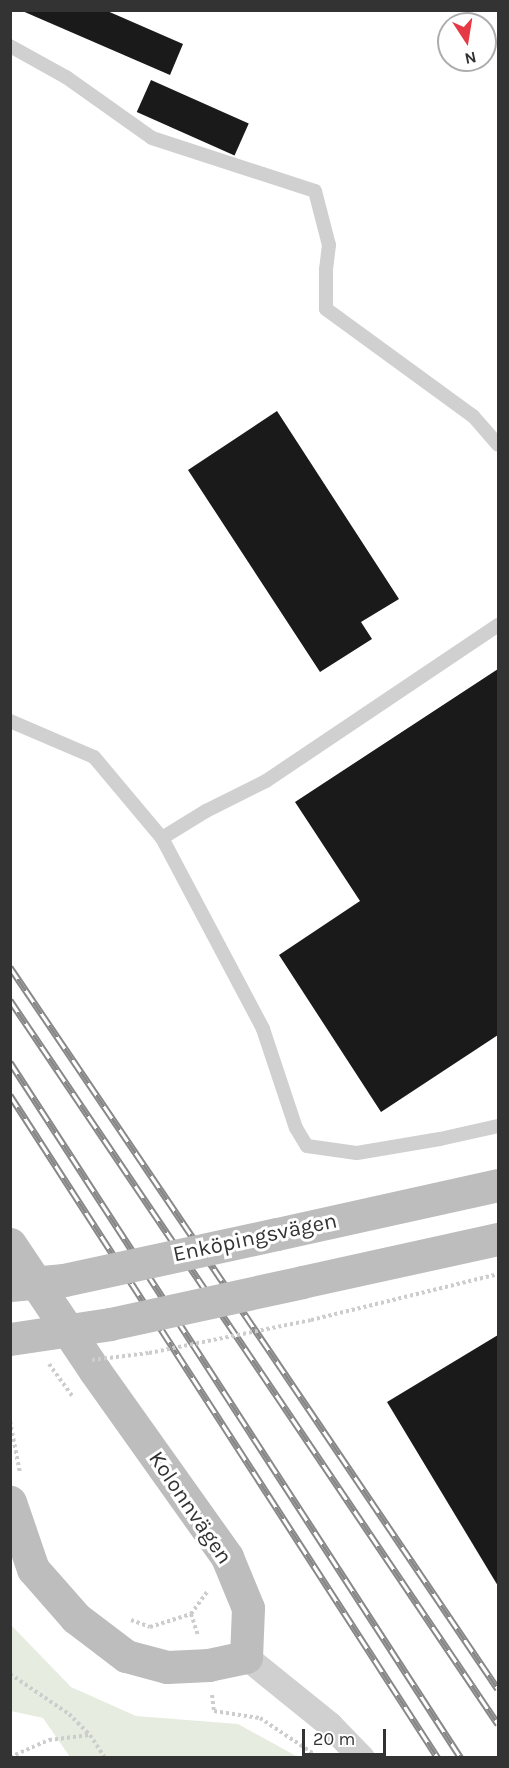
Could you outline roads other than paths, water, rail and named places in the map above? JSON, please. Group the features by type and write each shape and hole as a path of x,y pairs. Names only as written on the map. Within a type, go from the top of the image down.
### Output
{"main road":[{"name":"Enköpingsvägen","path":"10,1285 64,1280 498,1185"},
{"path":"10,1339 110,1324 498,1239"},
{"name":"Kolonnvägen","path":"10,1244 94,1371 227,1557 248,1608 246,1657"},
{"path":"16,1490 33,1569 76,1618 126,1656 166,1667 209,1665 246,1657"}],"street":[{"path":"246,1657 330,1725 362,1758"}],"lane":[{"path":"10,46 66,77 152,138 315,191 329,245 326,309 473,416 498,445"},
{"path":"162,838 206,811 266,781 498,625"},
{"path":"10,721 94,757 162,838 263,1029 296,1128 307,1146 357,1153 440,1139 498,1126"}],"railway":[{"path":"10,967 498,1689"},
{"path":"10,1000 498,1724"},
{"path":"10,1062 461,1758"},
{"path":"10,1095 438,1758"}]}
